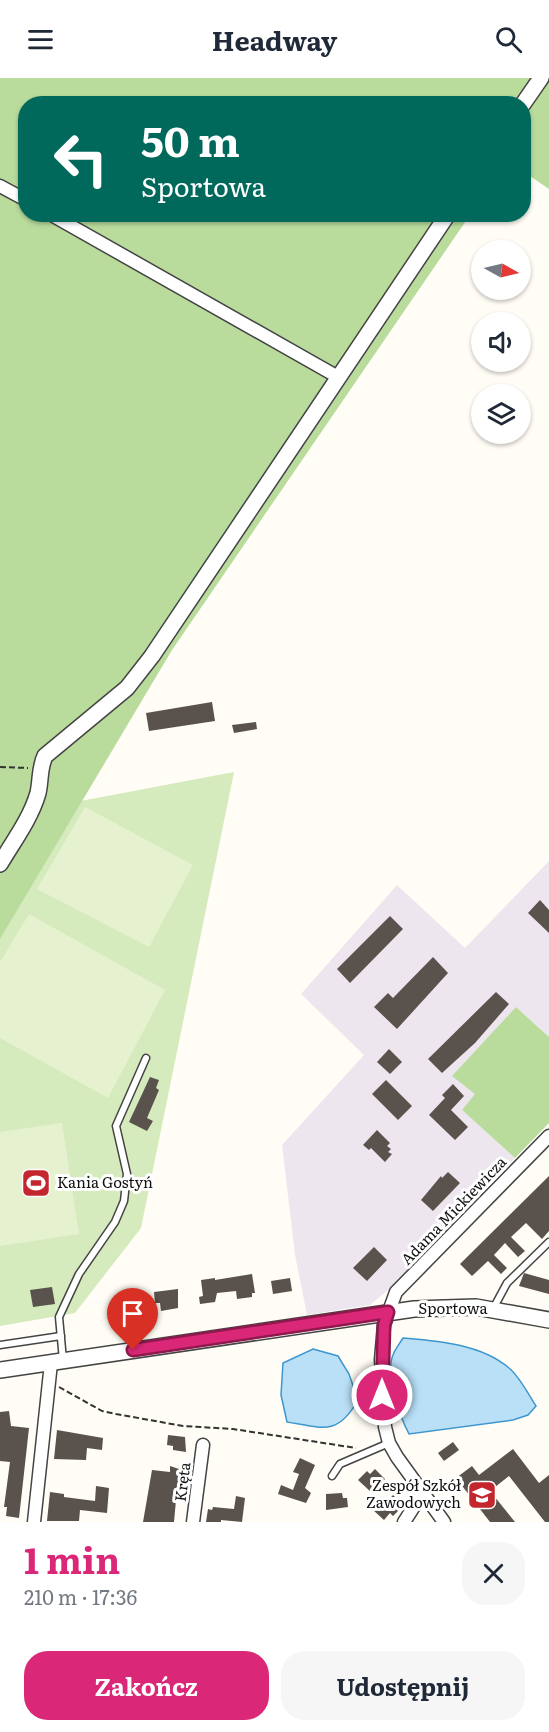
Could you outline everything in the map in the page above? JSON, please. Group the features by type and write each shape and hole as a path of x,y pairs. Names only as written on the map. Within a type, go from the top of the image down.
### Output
{"street":[{"path":"529,96 541,78"},
{"path":"0,186 18,196"},
{"path":"64,222 338,377"},
{"path":"0,864 26,821 38,793 39,768 45,756 127,688 152,656 443,222"},
{"name":"Adama Mickiewicza","path":"389,1443 382,1395 381,1360 384,1325 396,1292 549,1136"},
{"name":"Sportowa","path":"0,1370 388,1312 446,1306 493,1309 549,1320"},
{"path":"34,1522 57,1362"},
{"path":"389,1443 422,1494 444,1522"},
{"name":"Kręta","path":"193,1522 203,1445"},
{"path":"404,1522 422,1494"}],"lane":[{"path":"57,1362 61,1336 58,1317 79,1274 115,1222 124,1201 128,1174 116,1126 146,1058"},
{"path":"493,1309 507,1283 549,1242"},
{"path":"0,1345 61,1336"},
{"path":"332,1476 340,1464 389,1443"}],"path":[{"path":"0,767 39,768"},
{"path":"56,1385 102,1411 183,1426 233,1429 365,1449 366,1453"}],"shaded area":[{"path":"549,861 549,1037 516,1007 476,1094 462,1110 515,1158 395,1284 370,1305 307,1315 295,1255 282,1145 364,1055 301,994 397,885 465,948"}],"green space":[{"path":"0,78 549,78 549,189 531,177 531,96 18,96 18,222 465,222 172,650 0,939"},
{"path":"234,772 141,1228 75,1313 0,1326 0,907 70,803"},
{"path":"85,807 193,865 149,947 37,889"},
{"path":"29,914 165,990 108,1098 0,1038 0,962"},
{"path":"516,1007 549,1037 549,1123 515,1158 462,1110 475,1094 452,1076"},
{"name":"Kania Gostyń","path":"62,1123 79,1234 0,1246 0,1132"}],"water":[{"path":"403,1338 459,1345 498,1360 513,1372 536,1406 528,1415 513,1420 409,1434 398,1407 391,1373 393,1355"},
{"path":"313,1349 338,1356 349,1374 358,1400 344,1419 328,1427 287,1422 281,1395 283,1363"}],"building":[{"path":"212,702 215,721 149,731 146,713"},
{"path":"256,722 257,729 234,733 232,725"},
{"path":"540,900 549,910 549,933 528,913"},
{"path":"390,916 403,929 350,983 337,969"},
{"path":"433,957 448,973 397,1029 374,1007 388,993 393,998"},
{"path":"496,992 509,1004 475,1043 442,1073 428,1059"},
{"path":"389,1049 402,1062 390,1074 377,1062"},
{"path":"150,1077 159,1080 156,1088 159,1090 147,1118 153,1121 147,1131 129,1122"},
{"path":"386,1080 412,1106 398,1120 372,1094"},
{"path":"453,1084 464,1096 451,1110 468,1127 455,1140 429,1115 445,1098 442,1095"},
{"path":"377,1130 390,1143 387,1146 391,1149 388,1152 392,1154 385,1162 371,1148 369,1150 363,1145"},
{"path":"448,1172 460,1183 433,1211 421,1200 441,1176 442,1178"},
{"path":"549,1176 549,1231 542,1239 526,1223 511,1237 525,1251 518,1257 505,1243 494,1255 507,1268 501,1274 488,1261 472,1276 460,1264"},
{"path":"374,1247 387,1260 367,1281 353,1268"},
{"path":"524,1273 549,1280 549,1294 519,1286"},
{"path":"252,1274 255,1293 252,1293 252,1297 237,1299 236,1291 217,1293 215,1302 200,1304 199,1297 203,1296 201,1280"},
{"path":"290,1278 292,1291 273,1294 271,1281"},
{"path":"52,1287 55,1304 33,1307 30,1290"},
{"path":"178,1289 178,1308 161,1311 160,1303 155,1303 154,1292"},
{"path":"136,1296 139,1315 122,1320 121,1309 116,1309 114,1299"},
{"path":"9,1411 11,1426 29,1428 19,1518 6,1516 7,1507 4,1507 10,1462 0,1461 0,1412"},
{"path":"57,1430 103,1438 102,1450 87,1448 86,1460 54,1459"},
{"path":"168,1435 185,1437 186,1452 173,1450 173,1446 167,1445"},
{"path":"453,1442 459,1450 444,1461 438,1453"},
{"path":"513,1449 539,1483 549,1475 549,1522 545,1522 509,1476 490,1491 515,1522 490,1522 456,1478 472,1466 479,1475"},
{"path":"300,1458 315,1465 305,1488 311,1493 306,1503 278,1494 281,1485 293,1490 299,1474 293,1472"},
{"path":"170,1466 185,1471 181,1500 176,1500 174,1522 143,1522 152,1470 170,1472"},
{"path":"375,1469 385,1479 372,1493 358,1480 367,1471 370,1474"},
{"path":"96,1486 109,1488 107,1513 80,1510 79,1521 47,1521 50,1492 64,1494 64,1497 95,1501"},
{"path":"342,1493 343,1498 347,1498 348,1507 326,1510 326,1494"},
{"path":"393,1495 404,1505 393,1516 390,1513 384,1520 373,1510 381,1501 385,1504"},
{"path":"236,1496 245,1498 242,1522 221,1520 221,1522 206,1522 208,1509 212,1510 213,1507 234,1509"}],"place":[{"name":"Kania Gostyń","path":"36,1183"},
{"name":"Zespół Szkół Zawodowych","path":"482,1495"}],"route":[{"path":"133,1350 388,1312 384,1325 381,1360 382,1395"}]}
